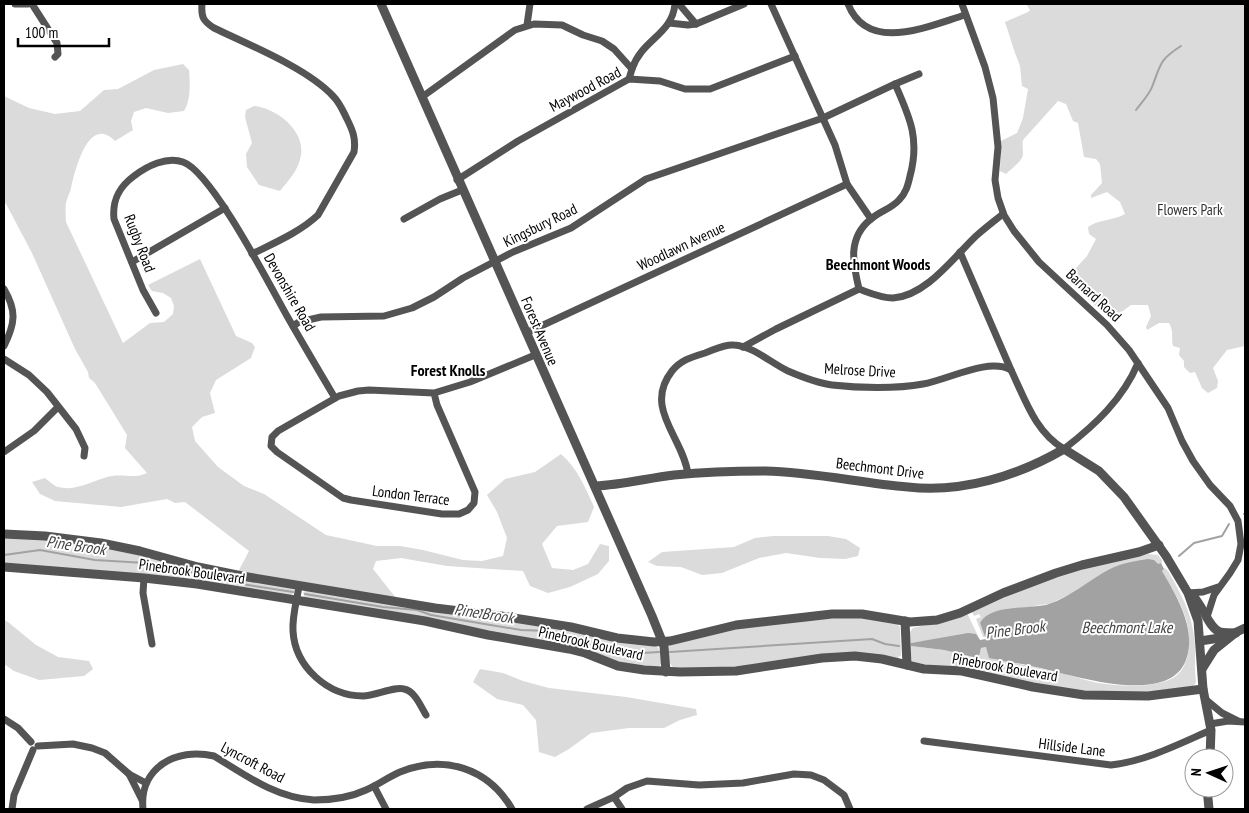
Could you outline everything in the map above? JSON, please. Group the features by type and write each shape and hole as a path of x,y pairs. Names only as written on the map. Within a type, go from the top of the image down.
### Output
{"street":[{"path":"15,4 28,4"},
{"path":"32,4 57,43 58,54 55,57"},
{"name":"Devonshire Road","path":"202,4 201,14 203,19 214,28 262,51 325,88 340,104 355,135 354,152 318,216 287,236 252,254 335,398"},
{"name":"Forest Avenue","path":"381,4 457,180 663,642 666,672"},
{"path":"527,25 530,4"},
{"path":"629,79 642,49 665,29 669,23 675,4"},
{"path":"679,4 696,24"},
{"path":"669,23 688,26 696,24 744,4"},
{"path":"771,4 835,145 847,184 871,219"},
{"path":"848,4 860,23 886,34 903,32 965,15"},
{"name":"Barnard Road","path":"962,4 994,98 998,147 995,180 1003,214 1037,259 1107,325 1138,363 1168,408 1179,435 1193,461 1210,485 1230,506 1238,521 1241,544 1238,560 1219,586 1210,603 1207,617"},
{"path":"422,97 515,30 527,25 562,25 602,41 614,49 632,69"},
{"name":"Maywood Road","path":"457,180 518,141 629,79 660,81 685,89 710,88 795,56"},
{"name":"Kingsbury Road","path":"293,326 299,322 321,317 346,315 384,316 412,308 434,297 463,278 513,252 571,228 646,179 822,118 919,74"},
{"path":"860,289 854,268 853,254 858,235 871,219 892,207 906,191 915,158 915,143 912,129 895,84"},
{"name":"Rugby Road","path":"156,313 143,290 114,218 113,209 117,194 124,183 139,172 158,163 168,161 183,162 191,166 225,208 252,254"},
{"name":"Woodlawn Avenue","path":"526,333 847,184"},
{"path":"404,219 462,190"},
{"path":"132,262 225,208"},
{"path":"688,474 684,455 662,411 664,385 673,370 683,361 719,348 732,345 743,347 860,289 885,297 903,296 919,288 946,268 987,226 1003,214"},
{"path":"960,252 1026,405 1035,420 1056,444 1094,467 1109,480 1130,504 1159,545 1188,593 1196,615 1200,641 1204,699 1211,727 1210,748"},
{"path":"4,289 12,302 13,308 12,331 4,346"},
{"name":"Melrose Drive","path":"743,347 788,371 806,378 825,384 847,386 905,386 923,384 944,380 983,367 998,366 1011,370"},
{"path":"335,398 358,391 370,390 434,394 470,382 535,355"},
{"path":"4,360 40,384 76,429 85,448 84,456"},
{"path":"1064,449 1086,431 1112,405 1128,385 1138,363"},
{"name":"London Terrace","path":"335,398 278,431 272,437 271,444 277,452 343,498 442,514 459,514 468,510 474,503 475,492 434,394"},
{"path":"4,452 28,436 58,408"},
{"name":"Beechmont Drive","path":"595,486 688,474 746,471 793,472 909,488 939,488 969,485 998,477 1064,449"},
{"name":"Pinebrook Boulevard","path":"4,534 53,537 108,544 154,554 227,574 424,606 484,613 628,640 663,642 730,626 832,614 862,614 904,621 924,621 949,617 1003,593 1048,576 1159,545"},
{"name":"Pinebrook Boulevard","path":"4,567 144,578 197,584 297,600 425,621 488,636 569,649 626,668 666,672 736,672 835,657 874,658 930,669 962,671 1033,687 1084,694 1148,696 1203,689"},
{"path":"144,578 143,594 152,644"},
{"path":"299,586 293,631 295,643 304,665 314,676 334,690 358,696 374,695 398,688 406,689 412,693 426,715"},
{"path":"1188,593 1203,592 1219,586"},
{"path":"1188,593 1199,601 1207,617 1218,631 1235,634"},
{"path":"904,621 906,665"},
{"path":"1201,671 1214,650 1245,628"},
{"path":"1200,641 1218,639 1235,634"},
{"path":"1204,699 1222,713 1242,722"},
{"path":"4,719 15,725 31,742 29,746 36,748 73,744 92,748 105,753 129,774 146,783"},
{"name":"Hillside Lane","path":"924,741 1111,765 1127,763 1149,756 1211,727 1242,722"},
{"path":"12,809 14,795 36,748"},
{"name":"Lyncroft Road","path":"143,809 142,800 146,783 166,761 178,756 204,754 214,756 270,789 304,799 331,799 363,792 399,772 417,767 431,765 457,767 474,772 486,779 499,791 512,809"},
{"path":"129,774 142,800"},
{"path":"587,809 614,797 627,788 647,781 699,784 743,783 794,774 811,775 824,780 844,795 850,809"},
{"path":"374,786 386,809"},
{"path":"614,797 622,809"}],"green space":[{"name":"Flowers Park","path":"1026,4 1245,4 1245,346 1227,350 1213,368 1218,381 1217,388 1208,393 1202,388 1195,372 1190,373 1184,367 1184,361 1179,355 1180,348 1173,346 1172,331 1169,323 1159,323 1147,330 1146,327 1151,316 1148,305 1131,305 1120,313 1113,311 1107,316 1066,279 1087,256 1096,239 1089,234 1088,227 1125,214 1120,202 1107,192 1091,198 1091,195 1102,183 1100,164 1096,159 1084,157 1078,123 1073,121 1066,104 1058,101 1023,140 1023,154 1019,162 1006,174 1000,171 1001,141 1017,133 1023,118 1028,89 1022,86 1020,66 1005,22 1028,12 1030,10"},
{"path":"183,64 189,70 190,80 189,97 184,111 168,113 146,108 134,112 131,121 133,130 115,141 106,135 97,135 84,148 66,203 66,222 123,343 150,323 164,322 173,314 174,306 171,298 163,293 152,291 148,285 200,259 236,336 252,343 255,347 251,358 216,380 210,393 215,413 202,417 192,427 195,441 218,467 244,486 264,494 326,535 377,546 400,546 463,560 482,561 503,556 507,538 497,512 487,495 505,479 535,472 561,454 577,472 594,507 588,522 557,526 542,544 552,568 573,570 588,564 600,544 609,546 609,561 598,574 570,587 548,593 530,586 523,571 447,566 401,558 376,561 373,569 396,598 238,572 249,551 185,502 175,503 167,499 121,507 55,501 40,494 32,482 45,478 53,485 72,488 112,476 138,476 147,473 125,448 127,435 95,383 89,378 88,372 75,349 32,253 4,200 4,96 29,108 55,114 80,111 104,90 118,89 154,70"},
{"path":"254,106 280,116 294,129 301,146 298,165 280,191 259,185 247,167 246,154 252,143 245,117 246,110"},
{"path":"4,536 93,544 294,589 295,592 290,596 4,564"},
{"path":"773,536 828,536 846,539 860,548 858,556 845,559 820,558 786,553 759,558 722,573 702,575 681,567 657,566 648,562 662,552 734,547 755,538"},
{"path":"1148,554 1158,555 1162,563 1073,593 1049,604 1039,605 980,623 986,637 983,637 976,619 981,617 979,614 974,616 972,612 1035,583 1102,563"},
{"path":"1165,568 1177,586 1193,627 1196,682 1193,687 1153,693 1084,693 934,667 911,661 909,633 913,628 967,613 980,640 931,640 911,643 911,646 944,650 976,658 979,657 981,648 987,647 994,659 1049,670 1098,683 1136,686 1165,681 1173,678 1184,667 1187,659 1189,634 1179,600 1162,571"},
{"path":"306,590 467,613 655,645 662,658 659,667 624,665 584,649 305,598 303,593"},
{"path":"857,616 898,624 900,628 901,655 893,659 864,654 726,668 676,669 668,657 671,643 716,631"},
{"path":"4,620 36,645 58,657 89,661 93,669 84,676 39,680 14,671 4,664"},
{"path":"480,669 503,673 549,688 626,697 696,709 697,715 680,720 664,728 629,728 591,733 555,757 539,752 536,720 523,705 497,699 473,682"}],"water":[{"name":"Beechmont Lake","path":"1148,559 1154,560 1158,564 1161,563 1164,569 1162,571 1174,591 1184,614 1189,637 1189,649 1186,660 1176,675 1159,683 1139,685 1115,684 1091,680 989,658 986,647 981,648 977,658 944,650 911,646 911,643 968,633 976,634 980,640 986,639 980,623 993,612 1049,604 1065,597 1114,567"}],"waterway":[{"path":"1136,110 1151,90 1162,63 1168,55 1181,46"},
{"name":"Pine Brook","path":"1179,556 1194,543 1222,536 1229,524"},
{"name":"Pine Brook","path":"4,555 40,550 95,560 162,564 229,582 293,592"},
{"name":"Pine Brook","path":"305,594 383,607 417,610 431,615 521,630 550,631 642,653 659,652"},
{"name":"Pine Brook","path":"670,652 872,639 885,644 899,646"}],"district":[{"name":"Beechmont Woods","path":"878,264"},
{"name":"Forest Knolls","path":"448,370"}]}
